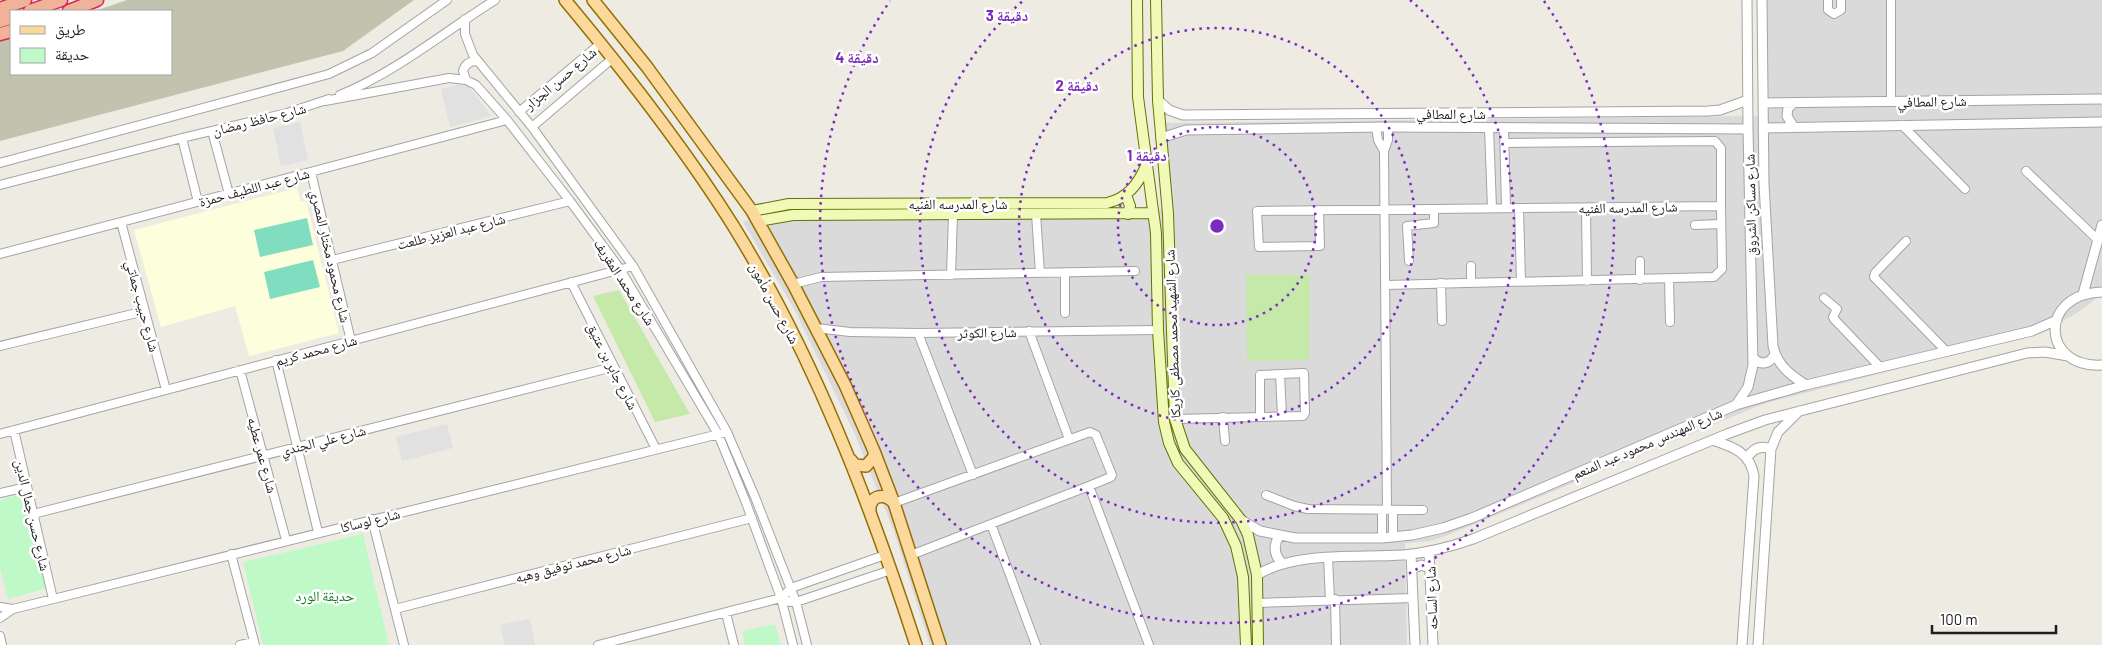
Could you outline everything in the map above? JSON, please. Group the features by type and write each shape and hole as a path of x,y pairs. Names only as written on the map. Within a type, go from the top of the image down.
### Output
{"highway":[{"path":"0,9 25,0"},
{"path":"34,10 60,0"},
{"path":"72,10 97,0"}],"main road":[{"name":"شارع حسن مأمون","path":"565,0 613,58 669,132 735,229 791,330 851,460 916,645"},
{"name":"شارع حسن مأمون","path":"593,0 647,66 752,211 793,284 845,385 874,451 894,503 940,645"},
{"name":"شارع الشهيد محمد مصطفى كاريكا","path":"1137,0 1138,97 1154,213 1157,252 1162,412 1166,432 1178,462 1222,518 1236,546 1243,577 1246,645"},
{"name":"شارع الشهيد محمد مصطفى كاريكا","path":"1156,0 1158,100 1168,214 1175,419 1181,440 1190,457 1241,520 1251,546 1257,575 1258,645"},
{"path":"1128,214 1130,206 1126,195 1137,184 1146,165"},
{"name":"شارع المدرسه الفنيه","path":"752,211 789,204 1107,203 1126,195"},
{"name":"شارع المدرسه الفنيه","path":"758,221 793,215 1154,213"},
{"path":"851,460 855,465 866,466 874,457 874,451"},
{"path":"870,512 869,506 872,500 878,496 890,498 894,503"}],"street":[{"name":"شارع حافظ رمضان","path":"0,163 329,74 372,53 447,0"},
{"name":"شارع حافظ رمضان","path":"0,185 212,130 287,113 325,101 384,73 495,0"},
{"name":"شارع مساكن الشروق","path":"1736,405 1748,387 1754,358 1748,129 1747,0"},
{"name":"شارع مساكن الشروق","path":"1762,0 1762,103 1771,328 1775,354 1787,372 1806,385"},
{"path":"1828,0 1828,10 1834,14 1841,10 1841,0"},
{"path":"1890,0 1891,102"},
{"name":"شارع محمد المقريف","path":"465,19 466,42 477,61 532,127 633,266 727,432 791,588 807,645"},
{"name":"شارع حسن الجزار","path":"519,112 601,43"},
{"name":"شارع حسن الجزار","path":"532,127 613,58"},
{"path":"325,101 449,78 466,80 463,71 465,65 477,61"},
{"name":"شارع محمد المقريف","path":"466,80 476,85 507,120 620,269 718,434 752,518 781,598 793,645"},
{"name":"شارع المطافي","path":"1762,103 2102,99"},
{"name":"شارع المطافي","path":"1158,100 1173,113 1192,115 1720,110 1748,100"},
{"path":"1793,126 1787,116 1788,108 1794,103"},
{"path":"1719,128 1724,120 1720,110"},
{"path":"1192,115 1189,122 1193,130"},
{"name":"شارع عبد اللطيف حمزة","path":"0,254 507,120"},
{"name":"شارع المطافي","path":"1763,128 2102,122"},
{"path":"1902,125 1965,189"},
{"name":"شارع المطافي","path":"1161,138 1179,131 1193,130 1376,127 1748,129"},
{"path":"1376,127 1378,140 1384,151"},
{"path":"1382,538 1387,510 1384,151 1388,140 1388,127"},
{"path":"1489,128 1492,208"},
{"path":"1504,128 1506,208"},
{"path":"212,130 229,194"},
{"path":"182,138 198,202"},
{"path":"1386,285 1640,280 1710,278 1718,276 1722,269 1720,145 1715,142 1504,143"},
{"path":"2026,171 2098,240"},
{"name":"شارع محمود مختار المصري","path":"311,172 351,340"},
{"name":"شارع عبد العزيز طلعت","path":"332,260 570,201"},
{"name":"شارع المدرسه الفنيه","path":"1319,210 1320,246 1262,248 1258,244 1257,211 1319,210 1385,210 1492,208 1586,208 1721,206"},
{"path":"1519,208 1521,282"},
{"path":"1586,208 1587,280"},
{"path":"1409,261 1407,226 1434,223 1434,209"},
{"path":"1036,214 1040,273"},
{"path":"951,275 953,215"},
{"name":"شارع حبيب جماتي","path":"121,222 166,390"},
{"path":"1695,225 1721,224"},
{"path":"2083,294 2102,226"},
{"path":"1906,242 1875,273 1874,277 1946,350"},
{"path":"1640,261 1640,280"},
{"name":"شارع محمد كريم","path":"0,434 633,266"},
{"path":"1471,266 1471,283"},
{"path":"793,284 821,277 1135,271"},
{"path":"1065,273 1065,313"},
{"path":"1669,279 1670,322"},
{"name":"شارع جابر بن عتيق","path":"571,282 656,449"},
{"path":"1441,284 1442,321"},
{"path":"2068,356 2057,340 2057,320 2066,303 2083,294 2102,292"},
{"path":"1824,298 1837,310 1833,319 1880,368"},
{"path":"0,346 145,311"},
{"name":"شارع المهندس محمود عبد المنعم","path":"1241,520 1260,531 1295,538 1382,538 1428,532 1472,518 1736,405 1806,385 1946,350 2032,331 2057,320"},
{"name":"شارع الكوثر","path":"816,328 850,332 918,334 1158,330"},
{"path":"1029,331 1070,439"},
{"path":"918,334 973,475"},
{"name":"شارع المهندس محمود عبد المنعم","path":"1257,575 1282,563 1296,560 1411,554 1473,539 1759,422 2028,353 2045,352 2068,356 2085,365 2102,365"},
{"path":"1754,358 1756,361 1765,363 1770,362 1775,354"},
{"path":"276,360 318,532"},
{"name":"شارع علي الجندي","path":"33,514 613,367"},
{"name":"شارع عمر عطيه","path":"240,370 286,540"},
{"path":"1280,374 1282,416"},
{"path":"1175,419 1260,417 1305,415 1304,374 1260,375 1260,417"},
{"path":"1758,645 1771,449 1778,432 1801,410"},
{"path":"1223,417 1225,441"},
{"name":"شارع حسن جمال الدين","path":"14,430 53,599"},
{"name":"شارع لوساكا","path":"0,618 13,609 727,432"},
{"path":"894,503 1090,432 1094,433 1112,476 911,555"},
{"path":"1712,440 1733,446 1747,458 1754,476 1742,645"},
{"path":"1747,458 1758,448 1771,449"},
{"path":"1090,486 1149,645"},
{"path":"0,493 27,487"},
{"path":"1266,495 1287,504 1308,509 1423,510"},
{"path":"1387,510 1393,537"},
{"name":"شارع محمد توفيق وهبه","path":"395,609 752,518"},
{"path":"372,519 404,645"},
{"path":"991,524 1036,645"},
{"path":"1279,536 1275,551 1282,563"},
{"name":"شارع الساحه","path":"1429,551 1433,645"},
{"path":"231,554 254,643 240,645"},
{"name":"شارع الساحه","path":"1411,554 1415,645"},
{"path":"598,645 781,598 791,588 885,555"},
{"path":"1328,558 1336,645"},
{"path":"1412,569 1421,565 1430,568"},
{"path":"781,598 790,602 796,602 891,570"},
{"path":"1258,603 1413,598"},
{"name":"شارع لوساكا","path":"0,607 13,609"},
{"path":"726,613 734,645"},
{"path":"0,636 2,645"}],"shaded area":[{"path":"127,0 414,0 343,51 0,141 0,41 10,37 10,75 172,75 172,10 98,10"},
{"path":"1759,0 2102,0 2102,294 2077,313 2055,325 2010,340 1763,404 1446,536 1430,541 1405,543 1407,645 930,645 893,529 853,430 794,309 743,222 763,215 788,212 1164,209 1162,123 1760,116"},
{"path":"461,84 469,86 491,116 450,127 441,89"},
{"path":"300,122 308,160 281,166 273,128"},
{"path":"297,188 301,202 306,201 339,333 249,356 235,306 161,327 134,230"},
{"path":"447,424 453,448 402,461 396,437"},
{"path":"530,619 535,645 505,645 500,625"}],"green space":[{"path":"307,218 313,245 260,257 254,230"},
{"path":"313,260 320,287 270,299 264,272"},
{"path":"1246,275 1310,275 1309,360 1247,361"},
{"path":"619,290 690,414 655,422 593,296"},
{"path":"25,493 30,496 51,587 8,599 0,568 0,500"},
{"name":"حديقة الورد","path":"363,534 389,645 263,645 243,562"},
{"path":"775,624 781,645 745,645 742,631"}]}
